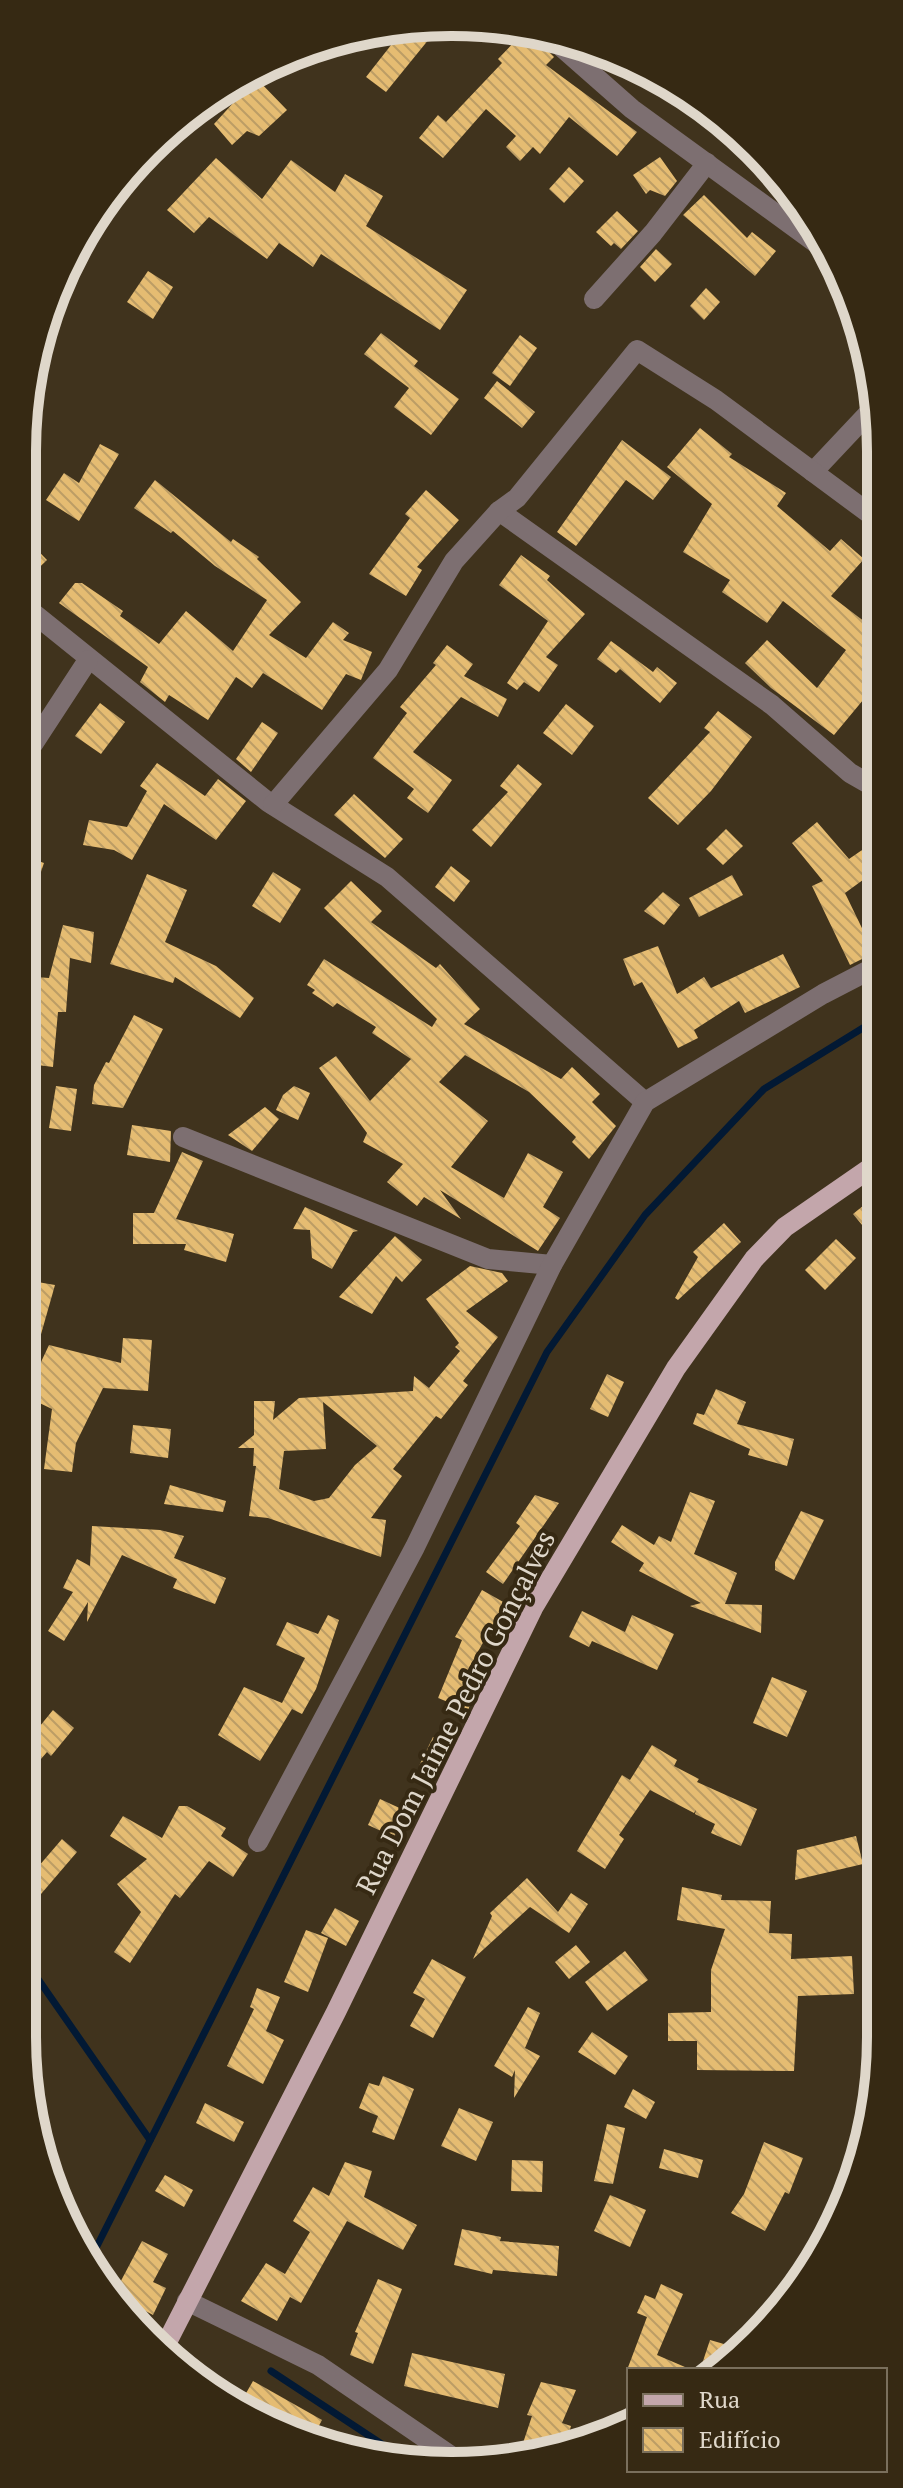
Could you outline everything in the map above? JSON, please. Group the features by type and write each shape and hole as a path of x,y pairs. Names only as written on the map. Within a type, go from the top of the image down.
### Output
{"main road":[{"name":"Rua Dom Jaime Pedro Gonçalves","path":"168,2340 336,2012 533,1608 676,1368 754,1259 785,1227 867,1170"}],"street":[{"path":"566,52 599,83 806,236"},
{"path":"594,299 653,233 707,163"},
{"path":"273,805 388,670 454,561 499,511 517,498 637,350 716,400 867,512"},
{"path":"813,472 865,417"},
{"path":"499,511 772,705 850,773 867,783"},
{"path":"36,616 273,805 387,877 645,1102"},
{"path":"36,740 88,660"},
{"path":"258,1842 408,1560 552,1265 645,1102 823,994 867,971"},
{"path":"183,1137 488,1259 552,1265"},
{"path":"187,2301 318,2365 445,2452"}],"building":[{"path":"431,37 386,92 366,77 395,40"},
{"path":"515,41 543,46 554,57 546,65 637,132 617,156 569,117 540,154 533,147 520,161 506,147 516,136 486,109 443,158 419,138 438,115 446,122 502,63 498,59"},
{"path":"261,83 287,110 259,136 247,131 232,145 214,124 242,93"},
{"path":"660,157 677,181 665,196 650,190 646,194 633,175"},
{"path":"216,158 262,199 291,160 335,192 345,174 383,196 366,226 467,290 440,330 321,254 313,267 279,243 267,259 209,217 194,233 167,210"},
{"path":"569,167 584,181 564,203 549,189"},
{"path":"704,195 747,238 752,232 776,251 755,276 683,215"},
{"path":"617,211 638,231 621,249 614,243 611,246 596,232"},
{"path":"656,249 672,264 655,282 640,267"},
{"path":"148,271 173,287 153,319 127,302"},
{"path":"706,288 720,302 704,320 690,306"},
{"path":"381,333 418,361 414,366 459,399 431,435 394,407 409,388 364,354"},
{"path":"520,335 537,348 510,386 492,373"},
{"path":"497,381 535,412 522,428 484,398"},
{"path":"700,428 732,454 729,457 786,493 777,506 830,551 841,539 864,559 831,596 867,624 867,695 834,735 771,688 745,663 767,640 817,688 846,650 783,601 767,623 722,592 730,580 683,552 712,504 667,467"},
{"path":"622,440 671,477 653,500 626,480 576,546 557,532"},
{"path":"100,444 119,454 79,521 46,500 64,473 79,483"},
{"path":"155,480 231,542 233,539 259,557 257,559 301,602 269,635 306,658 333,622 349,633 343,640 372,652 361,680 346,674 322,710 263,673 252,688 236,677 208,720 169,695 165,702 140,682 148,667 59,603 75,583 82,583 123,611 120,616 159,644 186,611 233,651 267,600 215,566 173,531 171,533 134,508"},
{"path":"426,490 459,520 417,567 422,570 406,596 369,574 410,518 405,514"},
{"path":"36,549 47,560 36,571"},
{"path":"521,555 550,576 547,580 585,614 546,657 558,665 539,692 524,682 517,690 507,683 548,621 499,585"},
{"path":"611,641 653,672 657,667 677,683 660,703 620,669 616,673 597,659"},
{"path":"447,645 473,664 464,676 507,699 498,717 461,697 413,752 452,780 428,813 407,798 414,789 373,758 407,713 400,707 436,665 433,663"},
{"path":"100,703 125,722 101,754 75,736"},
{"path":"566,704 594,726 572,755 543,733"},
{"path":"718,711 752,737 711,791 678,825 648,798 710,732 704,728"},
{"path":"262,722 278,733 251,772 236,759"},
{"path":"157,763 205,796 218,779 246,801 216,840 164,804 132,860 114,850 83,845 89,820 127,827 147,791 140,786"},
{"path":"518,764 542,784 491,847 472,830 508,792 500,786"},
{"path":"354,794 403,839 385,858 334,815"},
{"path":"817,822 849,859 867,847 867,877 845,893 867,939 867,956 850,965 812,886 823,881 792,843"},
{"path":"726,829 743,846 723,865 706,849"},
{"path":"36,860 44,863 36,886"},
{"path":"451,866 470,881 454,902 435,887"},
{"path":"273,872 301,889 280,923 252,906"},
{"path":"147,874 187,890 165,942 216,966 254,998 240,1018 175,977 173,983 110,964"},
{"path":"732,875 743,895 699,917 689,898"},
{"path":"351,881 382,911 371,922 436,968 440,964 480,1009 464,1024 561,1079 572,1067 600,1094 592,1102 616,1126 589,1159 572,1142 576,1137 529,1092 465,1055 439,1082 488,1121 451,1167 504,1198 528,1153 563,1172 543,1207 560,1218 538,1251 440,1190 461,1219 424,1197 417,1206 387,1182 403,1164 363,1142 367,1133 319,1068 336,1056 370,1101 411,1059 372,1033 376,1027 337,1003 333,1007 312,993 315,990 307,985 324,959 432,1027 437,1019 324,908"},
{"path":"663,892 680,905 664,925 644,911"},
{"path":"63,925 94,932 91,963 70,958 66,1012 58,1012 53,1067 36,1065 36,977 49,978"},
{"path":"658,946 677,994 704,977 711,988 783,954 800,987 745,1013 739,1001 694,1030 698,1038 678,1048 642,982 634,986 623,959"},
{"path":"134,1015 163,1029 123,1108 92,1104 94,1085"},
{"path":"56,1086 77,1089 71,1131 49,1128"},
{"path":"294,1086 310,1093 298,1120 276,1110 283,1095"},
{"path":"265,1107 279,1119 252,1151 228,1135"},
{"path":"132,1125 171,1131 170,1162 127,1155"},
{"path":"182,1152 203,1161 176,1219 234,1234 226,1262 184,1250 186,1244 133,1244 133,1213 154,1213"},
{"path":"867,1203 867,1231 853,1214"},
{"path":"305,1207 358,1231 353,1232 332,1269 312,1258 310,1230 293,1229"},
{"path":"724,1223 741,1242 678,1300 675,1298 698,1257 693,1252"},
{"path":"395,1236 422,1260 402,1282 396,1276 372,1314 339,1297"},
{"path":"836,1239 856,1258 825,1290 805,1270"},
{"path":"470,1266 502,1273 508,1281 466,1311 498,1337 463,1381 468,1385 441,1419 436,1416 393,1469 402,1476 371,1518 386,1520 381,1557 268,1518 249,1516 256,1466 253,1466 254,1448 238,1448 254,1435 254,1401 275,1401 273,1420 299,1398 413,1391 414,1376 429,1388 460,1351 455,1347 459,1343 426,1299","holes":["323,1402 377,1446 355,1465 329,1498 314,1501 279,1489 284,1451 326,1449"]},
{"path":"36,1282 55,1285 36,1352"},
{"path":"123,1338 152,1340 148,1391 103,1388 76,1443 72,1472 44,1469 52,1409 36,1401 36,1373 49,1345 121,1363"},
{"path":"607,1374 624,1382 608,1417 590,1409"},
{"path":"716,1389 746,1402 737,1424 794,1439 787,1466 748,1455 750,1449 693,1424 697,1413 704,1415"},
{"path":"133,1425 171,1429 168,1458 130,1453"},
{"path":"170,1485 226,1501 223,1512 164,1504"},
{"path":"690,1492 715,1501 694,1554 737,1573 725,1604 762,1605 761,1633 690,1606 701,1603 639,1571 644,1563 611,1542 622,1525 654,1545 659,1536 671,1542"},
{"path":"535,1495 559,1503 503,1584 486,1572 520,1526 516,1523"},
{"path":"801,1511 824,1520 794,1580 775,1570 775,1562"},
{"path":"92,1526 160,1530 184,1536 174,1558 226,1578 215,1604 173,1588 177,1579 122,1555 87,1622 88,1602 64,1641 48,1631 73,1592 63,1588 77,1559 90,1566"},
{"path":"482,1590 505,1603 465,1675 480,1681 468,1710 438,1698 462,1640 455,1637"},
{"path":"582,1611 625,1632 632,1615 674,1634 657,1670 592,1641 589,1647 569,1637"},
{"path":"328,1615 339,1620 316,1689 302,1714 292,1709 260,1761 218,1735 244,1687 282,1703 305,1658 276,1645 287,1622 318,1634"},
{"path":"772,1677 807,1691 787,1737 753,1723"},
{"path":"53,1710 74,1728 51,1756 47,1752 36,1765 36,1731"},
{"path":"433,1737 452,1745 437,1775 419,1766"},
{"path":"652,1745 677,1760 674,1766 699,1779 697,1782 757,1809 741,1846 711,1833 715,1824 695,1814 696,1810 694,1813 650,1790 619,1835 624,1839 605,1869 577,1851 622,1775 630,1780"},
{"path":"380,1799 406,1811 394,1837 368,1825"},
{"path":"179,1806 187,1806 226,1828 221,1836 248,1854 233,1877 209,1861 180,1898 175,1894 130,1963 114,1952 141,1912 117,1884 147,1859 110,1836 123,1816 162,1838"},
{"path":"856,1836 863,1864 795,1880 797,1850"},
{"path":"62,1839 77,1852 41,1894 36,1890 36,1869"},
{"path":"527,1878 558,1912 571,1893 588,1904 569,1933 530,1907 473,1959 492,1916 490,1913"},
{"path":"682,1887 722,1895 721,1900 771,1901 769,1933 792,1934 791,1959 852,1956 854,1994 798,1996 794,2071 697,2070 697,2041 668,2041 668,2013 711,2012 711,1970 725,1929 677,1920"},
{"path":"335,1908 359,1921 346,1946 321,1933"},
{"path":"306,1930 328,1938 308,1992 284,1982"},
{"path":"576,1945 590,1962 569,1979 555,1962"},
{"path":"625,1951 648,1980 607,2011 585,1982"},
{"path":"432,1959 466,1977 433,2038 410,2026 425,1999 413,1993"},
{"path":"257,1988 280,1997 266,2031 284,2040 263,2084 227,2066 254,2009 250,2007"},
{"path":"528,2007 540,2013 525,2048 540,2056 514,2098 515,2070 512,2077 494,2066"},
{"path":"592,2032 628,2056 615,2075 578,2052"},
{"path":"383,2076 414,2089 394,2140 372,2132 378,2116 359,2108 369,2083 379,2086"},
{"path":"633,2089 655,2102 646,2119 624,2107"},
{"path":"205,2103 244,2122 234,2142 196,2123"},
{"path":"459,2108 493,2122 476,2161 441,2146"},
{"path":"607,2124 625,2128 613,2184 594,2181"},
{"path":"764,2142 803,2158 789,2194 785,2192 765,2231 731,2213 744,2194"},
{"path":"664,2149 703,2160 698,2178 659,2168"},
{"path":"512,2160 543,2161 542,2192 511,2191"},
{"path":"345,2162 372,2171 364,2197 417,2225 403,2250 347,2221 301,2303 290,2297 277,2321 241,2301 266,2263 285,2274 310,2232 293,2221 313,2187 329,2196"},
{"path":"165,2175 193,2190 184,2207 155,2191"},
{"path":"610,2195 646,2210 630,2247 594,2231"},
{"path":"462,2229 501,2237 500,2241 559,2246 557,2276 493,2270 492,2274 454,2265"},
{"path":"142,2241 168,2254 153,2282 166,2288 153,2315 135,2306 119,2285"},
{"path":"378,2279 402,2289 373,2364 350,2355 358,2333 355,2332"},
{"path":"661,2284 683,2294 657,2355 687,2368 628,2368 647,2317 637,2313 645,2295 655,2299"},
{"path":"710,2340 729,2345 704,2366 701,2368"},
{"path":"412,2353 505,2374 498,2408 404,2386"},
{"path":"253,2381 322,2420 317,2430 244,2396"},
{"path":"541,2382 576,2390 562,2423 571,2426 568,2435 522,2446 532,2416 527,2415"}],"waterway":[{"path":"95,2249 547,1352 645,1215 764,1089 867,1025"},
{"path":"36,1976 150,2140"},
{"path":"271,2371 385,2446"}]}
